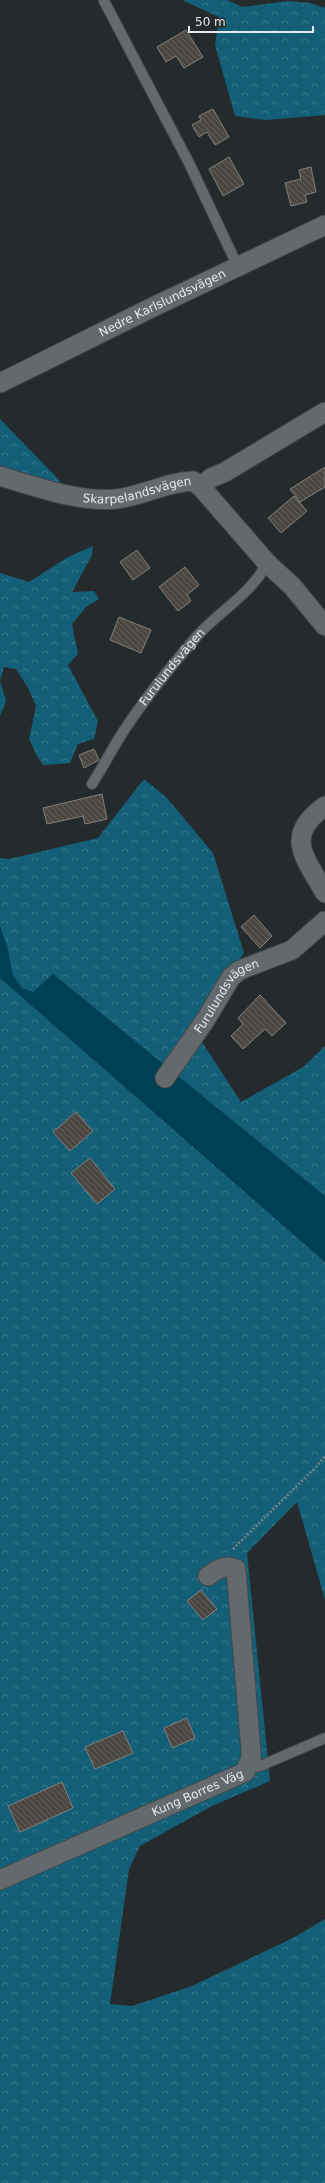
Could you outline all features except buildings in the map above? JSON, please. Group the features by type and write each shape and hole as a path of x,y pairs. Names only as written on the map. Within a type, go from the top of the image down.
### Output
{"street":[{"name":"Nedre Karlslundsvägen","path":"0,383 325,225"},
{"name":"Skarpelandsvägen","path":"0,476 80,498 116,500 180,481 193,481 201,487 211,478 225,472 325,412"},
{"path":"201,487 267,562 292,586 325,626"},
{"path":"325,806 313,814 300,834 302,851 325,893"},
{"name":"Furulundsvägen","path":"165,1078 206,1020 231,977 240,970 292,950 325,921"},
{"path":"208,1576 218,1568 228,1566"},
{"name":"Kung Borres Väg","path":"0,1880 237,1777 247,1768 251,1758 251,1750 240,1600 236,1569 228,1566"}],"lane":[{"path":"104,1 189,163 238,267"},
{"name":"Furulundsvägen","path":"92,784 122,733 154,687 199,635 259,578 267,562"},
{"path":"247,1768 260,1766 325,1738"}],"path":[{"path":"228,1566 232,1550 316,1467 325,1456"}],"shaded area":[{"path":"0,907 53,974 325,1196 325,1262 0,978"}],"green space":[{"path":"182,0 227,0 242,7 288,1 310,3 325,8 325,115 265,120 235,116 215,45 219,17"},
{"path":"0,419 61,482 47,482 0,467"},
{"path":"93,546 92,555 72,592 94,591 99,599 86,607 72,624 78,654 68,665 98,721 94,739 78,744 70,763 43,765 29,739 36,706 28,688 16,669 4,667 0,681 0,573 29,582 68,557"},
{"path":"0,681 6,701 0,716"},
{"path":"144,779 167,798 213,853 244,953 193,1028 241,1102 303,1067 325,1046 325,1196 53,974 33,992 22,988 13,975 7,946 0,926 0,858 9,859 98,838"},
{"path":"0,978 325,1262 325,1600 297,1502 247,1553 270,1781 212,1806 140,1846 129,1869 110,2004 132,2006 192,1986 293,1938 325,1919 325,2183 0,2183"}]}
